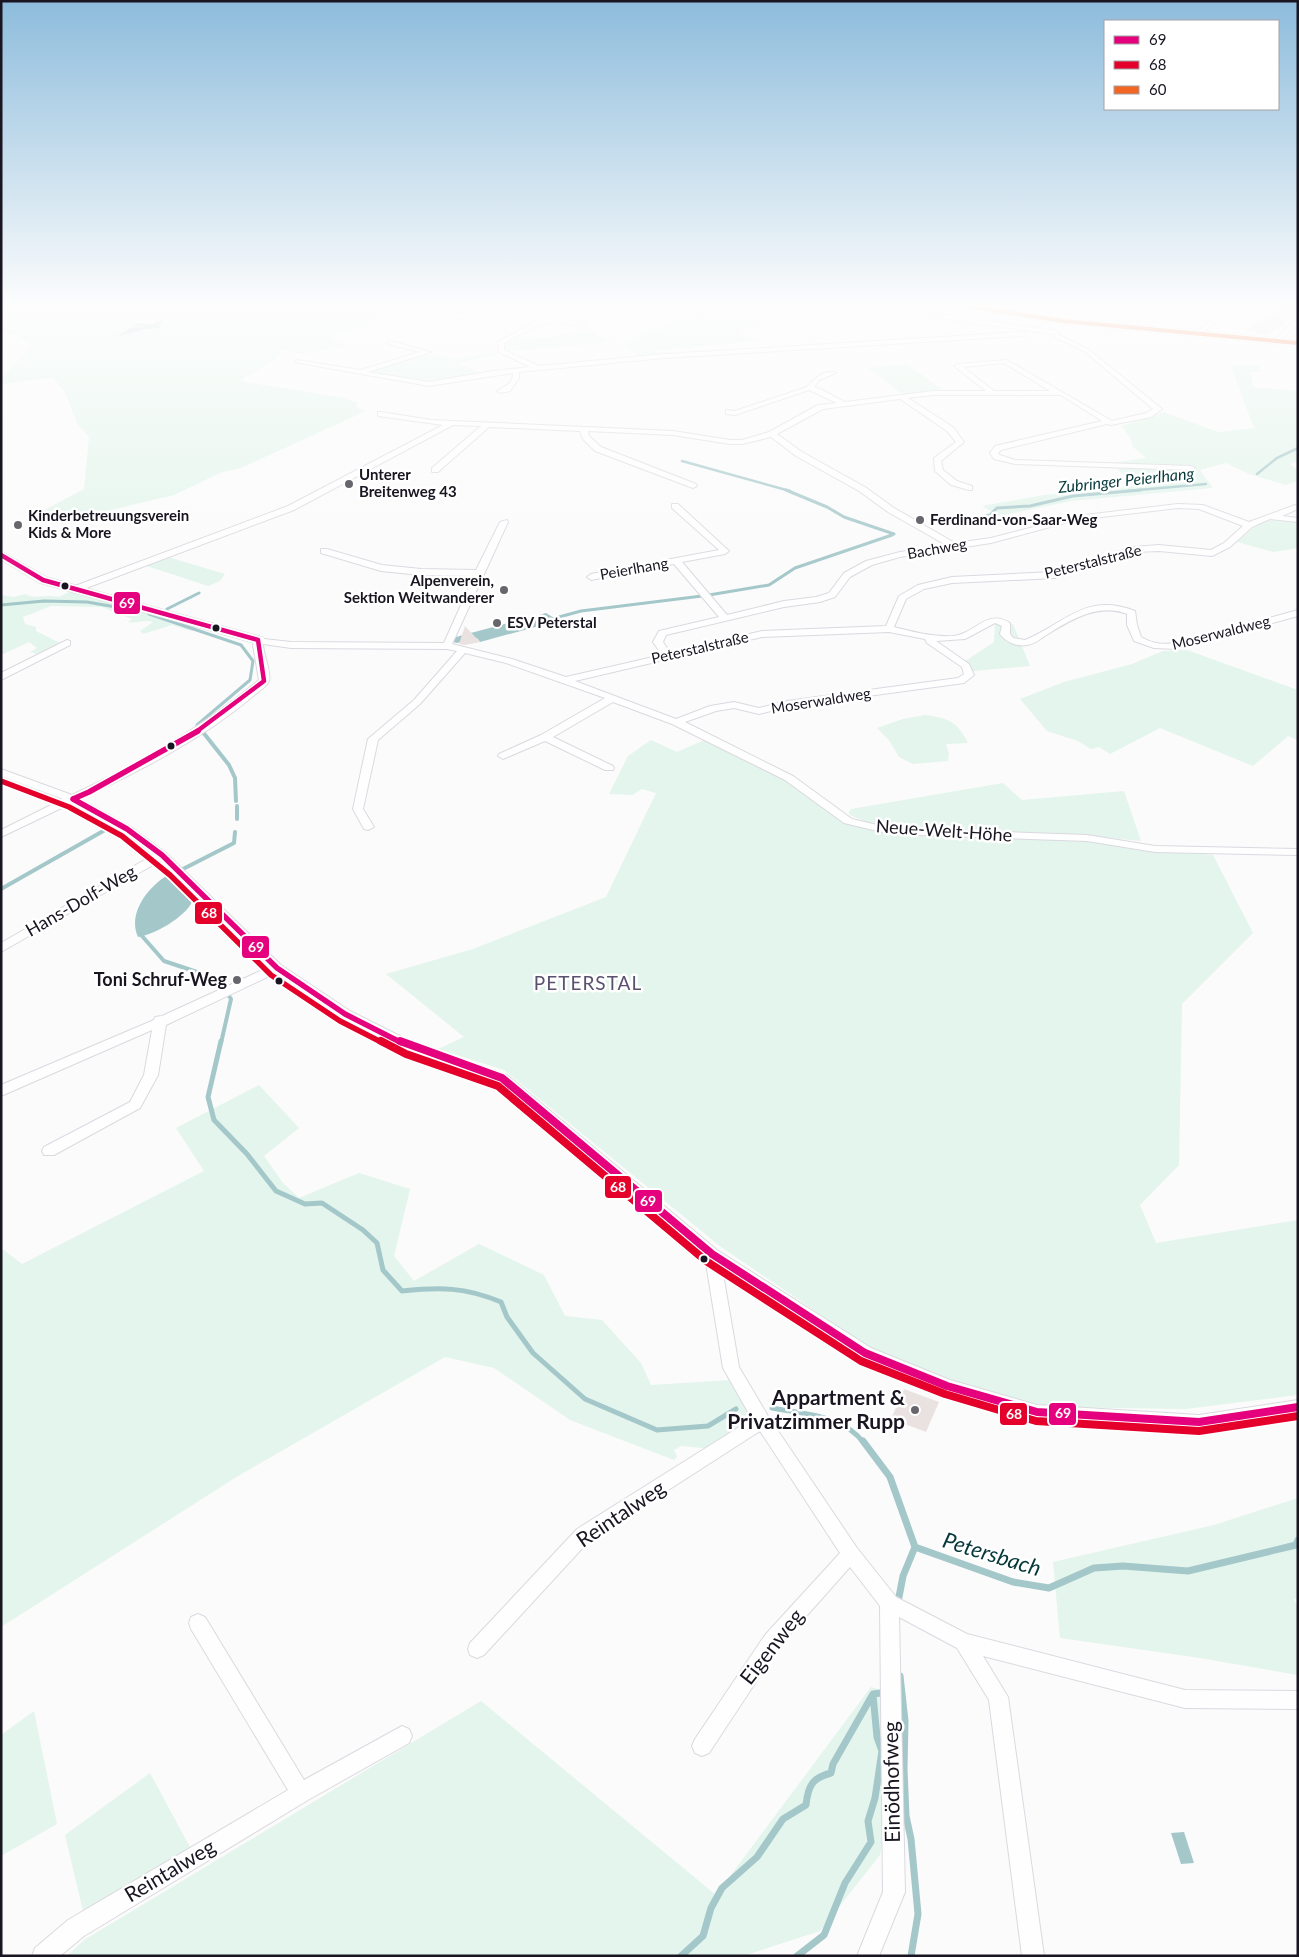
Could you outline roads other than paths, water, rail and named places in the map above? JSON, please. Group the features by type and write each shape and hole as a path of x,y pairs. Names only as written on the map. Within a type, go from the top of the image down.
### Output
{"main road":[{"path":"1,555 30,574 258,640"}],"street":[{"path":"729,412 735,413 790,394"},
{"path":"826,394 844,404"},
{"path":"381,414 416,421 450,424 672,433 730,442 756,439 772,434 821,407 922,394"},
{"path":"1064,394 1106,422"},
{"path":"1140,394 1158,409 1148,415 1125,422 1106,422 998,448 994,453 997,457 1015,462 1191,468"},
{"path":"901,397 950,428 960,442 937,460 939,471 954,483 969,488"},
{"path":"78,588 291,508 450,424"},
{"path":"436,470 487,425"},
{"path":"583,429 586,437 598,449 693,486"},
{"path":"772,434 799,454 854,484 891,510 952,545"},
{"name":"Peierlhang","path":"590,577 677,562 726,551 674,506"},
{"name":"Bachweg","path":"667,655 658,642 662,633 784,604 817,600 832,595 847,575 869,564 900,555 952,545 992,540 1076,518 1178,506 1200,507 1250,526"},
{"path":"1270,517 1298,506"},
{"path":"1270,517 1298,520"},
{"name":"Peterstalstraße","path":"565,680 762,634 888,629 902,598 921,586 952,580 1055,574 1145,548 1212,553 1227,545 1250,526 1270,517"},
{"path":"447,646 504,522"},
{"path":"324,551 381,568 420,572 479,573"},
{"name":"Peierlhang","path":"677,562 724,617"},
{"name":"Moserwaldweg","path":"888,629 928,638 962,637 968,635 987,621 999,620 1007,625 1005,634 1010,640 1025,643 1090,609 1107,606 1121,608 1132,613 1132,625 1137,639 1151,646 1165,648 1183,645 1298,613"},
{"name":"Moserwaldweg","path":"676,722 714,708 734,705 759,711 787,704 961,681 969,675 966,666 928,638"},
{"path":"1,834 55,806 89,792 202,729 264,681 258,640 291,645 447,646 509,661 565,680"},
{"path":"1,677 66,643"},
{"path":"368,827 358,809 373,739 417,702 464,650"},
{"name":"Neue-Welt-Höhe","path":"565,680 676,722 789,778 848,821 890,831 1087,838 1155,849 1298,852"},
{"path":"503,756 545,737 614,697"},
{"path":"545,737 609,768"},
{"path":"1,772 73,799 127,829 162,855 277,968 345,1014 409,1046 502,1078 712,1254 865,1352 947,1386 1037,1412 1199,1422 1298,1407"},
{"name":"Hans-Dolf-Weg","path":"1,948 162,855"},
{"path":"1,1091 160,1020 234,990 277,968"},
{"path":"49,1152 135,1105 151,1075 160,1020"},
{"path":"712,1254 731,1368 762,1421 851,1554 889,1603 964,1642 1185,1699 1298,1700"},
{"name":"Reintalweg","path":"477,1650 583,1535 762,1421"},
{"name":"Eigenweg","path":"702,1746 772,1641 851,1554"},
{"name":"Einödhofweg","path":"868,1956 894,1892 889,1603"},
{"path":"198,1623 301,1793"},
{"path":"964,1642 998,1697 1033,1956"},
{"name":"Reintalweg","path":"43,1956 76,1928 301,1793 402,1736"}],"water":[{"path":"546,613 554,618 550,623 480,642 477,638 457,643 453,642 456,637"},
{"path":"168,875 192,902 183,914 176,919 152,933 138,937 135,919 142,901 154,886"},
{"path":"1184,1832 1194,1863 1181,1864 1171,1833"}],"waterway":[{"name":"Zubringer Peierlhang","path":"1257,474 1277,458 1298,448"},
{"path":"682,461 790,491"},
{"name":"Zubringer Peierlhang","path":"1127,491 1206,484"},
{"path":"786,490 827,507 844,517 894,534"},
{"name":"Zubringer Peierlhang","path":"962,522 990,515 997,508 1030,506 1073,496 1141,490"},
{"name":"Zubringer Peierlhang","path":"709,595 769,585 795,568 892,535"},
{"path":"167,609 199,593"},
{"name":"Zubringer Peierlhang","path":"548,620 581,611 702,596"},
{"name":"Petersbach","path":"1,605 44,601 87,602 139,611"},
{"name":"Petersbach","path":"149,614 241,645 253,661 250,680 197,725 203,732"},
{"name":"Petersbach","path":"202,731 229,765 235,778 236,801"},
{"name":"Petersbach","path":"237,806 237,819"},
{"path":"1,889 112,826"},
{"name":"Petersbach","path":"183,869 234,843 235,832"},
{"name":"Petersbach","path":"143,933 142,936 164,961 221,980 226,990"},
{"name":"Petersbach","path":"221,1043 231,999 229,996"},
{"name":"Petersbach","path":"221,1041 208,1097 214,1120 247,1154 276,1191 305,1204 322,1203 363,1230 377,1243 383,1270 402,1291 452,1289 476,1293 501,1302 507,1317 533,1353 585,1399 657,1430 708,1426 736,1409"},
{"name":"Petersbach","path":"772,1408 810,1414 834,1421 855,1434 864,1443"},
{"name":"Petersbach","path":"863,1441 890,1477 915,1547"},
{"name":"Petersbach","path":"915,1547 1013,1582 1049,1588 1094,1568 1123,1566 1188,1571 1296,1545 1298,1540"},
{"path":"899,1597 903,1576 915,1547"},
{"path":"900,1676 905,1721 904,1769 906,1816 911,1839 918,1914 911,1956"},
{"path":"681,1956 703,1936 711,1908 722,1888 757,1857 783,1819 806,1805 808,1793 815,1780 831,1773 833,1764 873,1694 881,1693"},
{"path":"797,1956 824,1935 845,1883 871,1842 868,1821 875,1798 882,1751 877,1737 873,1695"}],"place":[{"name":"Unterer Breitenweg 43","path":"349,484"},
{"name":"Ferdinand-von-Saar-Weg","path":"920,520"},
{"name":"Kinderbetreuungsverein Kids & More","path":"18,525"},
{"name":"Alpenverein, Sektion Weitwanderer","path":"504,590"},
{"name":"ESV Peterstal","path":"497,623"},
{"name":"Toni Schruf-Weg","path":"237,980"},
{"name":"Appartment & Privatzimmer Rupp","path":"915,1410"}],"district":[{"name":"PETERSTAL","path":"588,983"}]}
